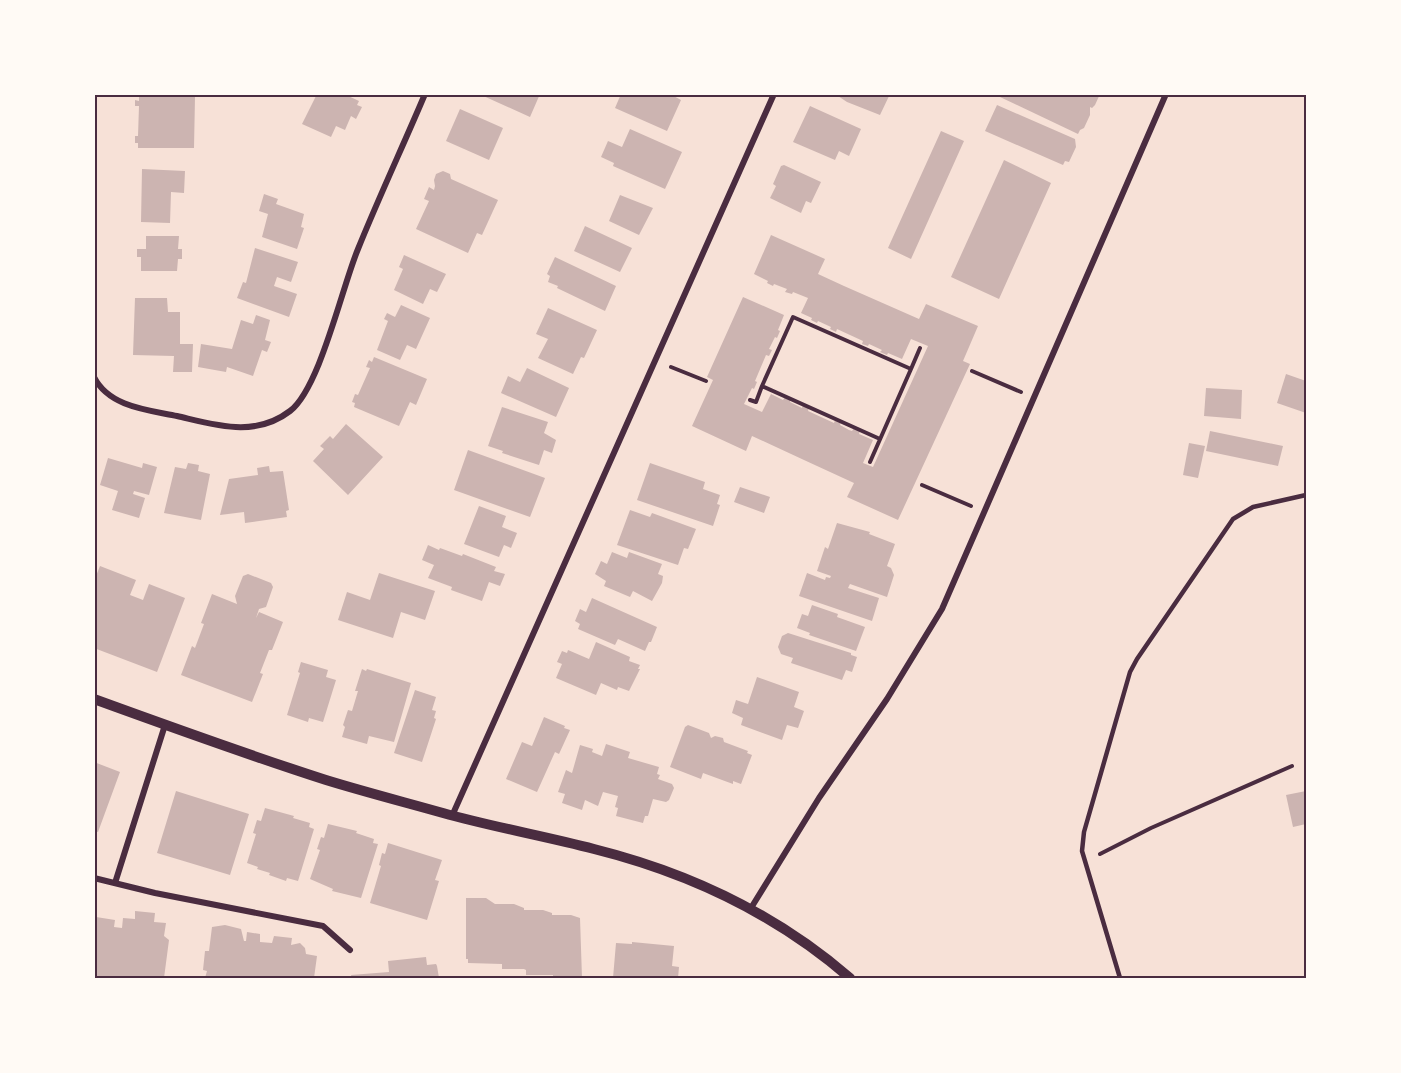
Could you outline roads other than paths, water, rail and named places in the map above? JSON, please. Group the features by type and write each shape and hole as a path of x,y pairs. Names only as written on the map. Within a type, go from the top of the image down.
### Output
{"street":[{"path":"94,377 100,388 127,405 230,428 262,426 291,411 307,392 357,251 425,94"},
{"path":"452,816 774,94"},
{"path":"752,908 819,798 887,699 942,609 1166,94"},
{"path":"94,699 326,780 452,816 595,849 637,861 711,888 752,908 850,978"},
{"path":"115,882 165,725"},
{"path":"94,878 156,893 323,926 350,950"}],"lane":[{"path":"1120,978 1082,851 1084,832 1130,672 1233,519 1253,507 1306,495"}]}
